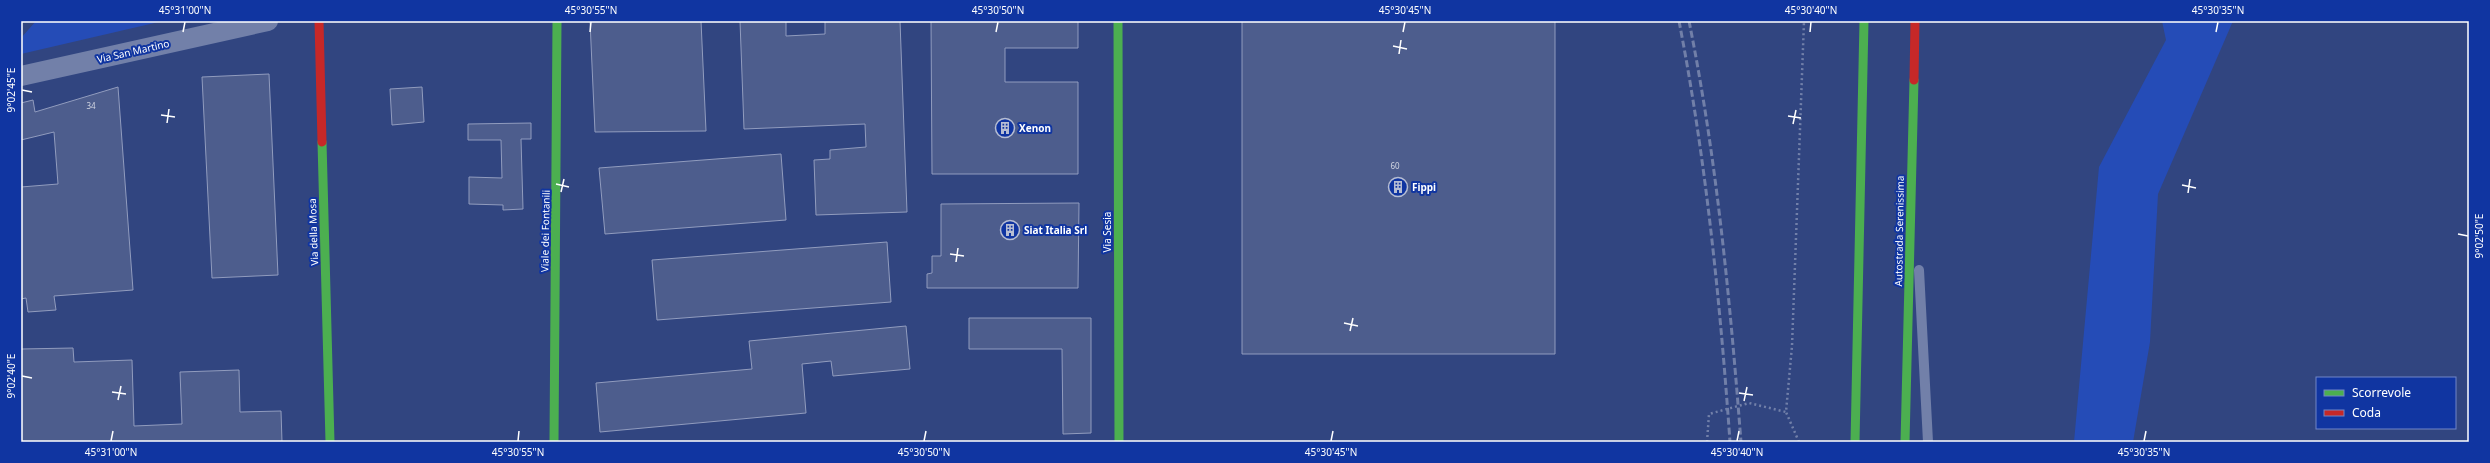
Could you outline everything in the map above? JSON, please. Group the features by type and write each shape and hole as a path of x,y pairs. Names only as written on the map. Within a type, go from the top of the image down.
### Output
{"main road":[{"name":"Via della Mosa","path":"319,21 330,442"},
{"name":"Viale dei Fontanili","path":"554,442 557,21"},
{"name":"Via Sesia","path":"1118,21 1119,442"},
{"path":"1855,442 1864,21"},
{"name":"Autostrada Serenissima","path":"1905,442 1915,21"}],"street":[{"name":"Via San Martino","path":"21,76 268,21"}],"lane":[{"path":"1912,149 1928,442"}],"path":[{"path":"1799,442 1786,412 1792,338 1804,21"},
{"path":"1707,442 1709,414 1749,403 1786,412"}],"shaded area":[{"path":"36,21 163,21 21,54 21,38"},
{"path":"2162,21 2233,21 2158,194 2150,342 2133,442 2074,442 2099,167 2166,40"}],"building":[{"path":"590,21 701,21 706,131 595,132"},
{"path":"740,21 786,21 786,36 825,34 825,21 900,21 907,212 816,215 814,160 830,159 830,150 866,147 865,124 744,129"},
{"name":"Xenon","path":"931,21 1078,21 1078,48 1005,48 1005,82 1078,82 1078,174 932,174"},
{"name":"Fippi","path":"1242,21 1555,21 1555,354 1242,354"},
{"path":"269,74 278,275 212,278 202,77"},
{"path":"118,87 133,290 54,296 56,310 28,312 26,298 21,299 21,187 58,184 54,132 21,140 21,103 33,100 35,112"},
{"path":"422,87 424,122 392,125 390,89"},
{"path":"531,123 531,139 521,139 523,209 503,210 503,205 469,204 469,177 502,178 501,140 468,140 468,124"},
{"path":"781,154 786,220 605,234 599,168"},
{"name":"Siat Italia Srl","path":"1079,203 1078,288 927,288 927,274 932,273 932,256 941,256 941,204"},
{"path":"887,242 891,302 657,320 652,260"},
{"path":"969,318 1091,318 1091,433 1063,434 1062,349 969,349"},
{"path":"906,326 910,369 833,376 831,361 802,364 806,413 600,432 596,383 752,369 749,341"},
{"path":"73,348 74,362 132,360 134,426 182,424 180,372 239,370 240,412 281,411 282,442 21,442 21,349"}],"railway":[{"path":"1679,21 1689,73 1711,231 1722,336 1730,442"},
{"path":"1689,21 1699,73 1715,178 1727,283 1741,442"}],"traffic: fast":[{"path":"554,442 557,21"},
{"path":"1118,21 1119,442"},
{"path":"1855,442 1864,21"},
{"path":"1905,442 1914,80"},
{"path":"322,142 330,442"}],"traffic: jam":[{"path":"319,21 322,142"},
{"path":"1914,80 1915,21"}],"place":[{"name":"Xenon","path":"1005,128"},
{"name":"Fippi","path":"1398,187"},
{"name":"Siat Italia Srl","path":"1010,230"}]}
